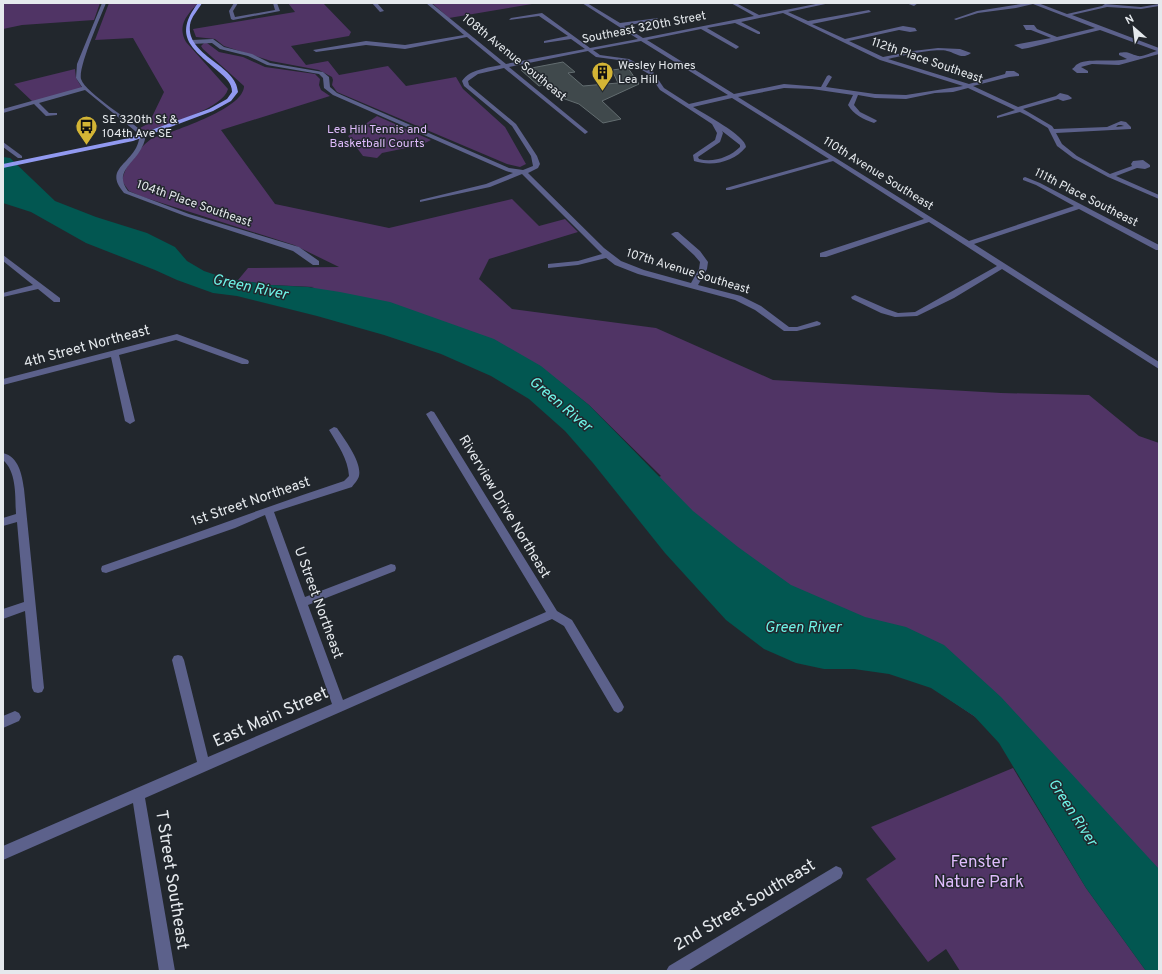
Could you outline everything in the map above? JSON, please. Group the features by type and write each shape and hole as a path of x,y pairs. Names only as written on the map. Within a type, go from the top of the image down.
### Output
{"main road":[{"path":"3,166 19,160 120,142 143,136 223,105 234,96 236,89 231,81 192,42 187,32 187,25 192,13 200,3"}],"street":[{"path":"104,3 78,71 79,80 86,88 143,136"},
{"path":"236,3 231,11 233,19 278,11 275,3"},
{"path":"374,3 382,11"},
{"name":"108th Avenue Southeast","path":"428,3 466,36 585,132"},
{"path":"733,3 759,17"},
{"name":"Southeast 320th Street","path":"521,172 536,168 537,164 521,134 509,120 469,88 465,83 467,78 476,73 505,66 828,3"},
{"path":"908,3 914,5 916,3"},
{"path":"950,20 954,22 960,21 956,19 960,16 1034,3 1159,51"},
{"name":"110th Avenue Southeast","path":"589,4 641,40 930,219 1159,366"},
{"path":"1067,15 1104,7 1104,4 1137,8 1159,5"},
{"path":"807,23 869,11"},
{"name":"112th Place Southeast","path":"784,12 882,59 905,67 950,78 1019,109 1043,121 1053,131 1057,142 1064,150 1110,176 1159,197"},
{"path":"511,19 540,14 600,56 626,60 650,73 662,88 734,136 742,144 743,147 740,151 728,157 700,162 696,160 695,156 713,145 720,137 720,133 714,123"},
{"path":"619,25 656,19"},
{"path":"736,21 758,33"},
{"path":"703,28 736,47"},
{"path":"1027,45 1100,28"},
{"path":"843,40 899,29"},
{"path":"1033,29 1056,38"},
{"path":"316,50 366,43 405,47 466,36"},
{"path":"546,42 572,37"},
{"path":"192,42 213,41 222,48 250,55 269,64 321,73 327,79 327,88 335,94 500,166 521,172"},
{"path":"882,59 910,53 949,49"},
{"path":"1078,68 1078,66 1086,63 1119,63 1159,51"},
{"path":"1132,60 1121,54 1128,54 1139,58"},
{"path":"689,106 779,86 822,89 856,94 906,97 935,91 953,90 1009,75"},
{"path":"822,89 829,76"},
{"path":"3,111 86,88"},
{"path":"856,94 851,105 853,109 859,114 874,121"},
{"path":"999,117 1019,109 1059,97"},
{"path":"35,102 48,115 55,114"},
{"path":"1053,131 1108,129"},
{"name":"104th Place Southeast","path":"143,136 139,148 124,166 119,178 120,188 126,192 187,215 296,249 316,263"},
{"path":"3,144 19,160"},
{"path":"728,189 834,159"},
{"path":"1110,176 1137,166"},
{"path":"422,201 502,181 521,172"},
{"name":"107th Avenue Southeast","path":"521,172 606,255 618,263 633,269 743,301 761,310 785,328 794,330 817,322"},
{"name":"111th Place Southeast","path":"1025,179 1038,184 1159,248"},
{"path":"968,244 1080,206"},
{"path":"823,255 930,219"},
{"path":"675,234 698,254 704,262 703,269 693,286"},
{"path":"551,266 578,263 606,255"},
{"path":"3,256 57,300"},
{"path":"855,297 884,311 898,315 917,314 1002,266"},
{"path":"3,295 39,286"},
{"name":"4th Street Northeast","path":"3,382 177,337 245,362"},
{"path":"114,353 130,421"},
{"name":"Riverview Drive Northeast","path":"431,414 553,614"},
{"name":"1st Street Northeast","path":"106,569 231,525 268,510 342,486 351,481 354,472 351,460 334,430"},
{"path":"3,456 13,463 20,489 29,605 38,688"},
{"name":"U Street Northeast","path":"268,510 339,707"},
{"path":"3,522 22,516"},
{"path":"302,603 391,568"},
{"path":"3,614 29,605"},
{"path":"553,614 568,623 618,707"},
{"name":"East Main Street","path":"3,853 553,614"},
{"path":"178,660 204,766"},
{"path":"3,722 15,717"},
{"name":"T Street Southeast","path":"138,795 167,971"},
{"name":"2nd Street Southeast","path":"674,971 836,873"}],"green space":[{"path":"3,3 100,3 94,20 22,25 3,29"},
{"path":"109,3 198,3 184,21 183,36 186,42 228,89 224,96 206,109 182,119 151,130 143,130 140,128 153,121 151,119 164,92 133,38 95,40"},
{"path":"288,3 323,3 351,32 349,36 291,46 306,65 328,61 339,75 388,66 406,86 456,77 463,89 505,127 526,164 520,167 507,164 337,92 332,85 332,77 319,70 271,61 224,46 215,39 196,37 193,29 295,12"},
{"path":"432,3 538,3 449,18"},
{"path":"204,43 207,43 219,52 243,57 265,67 315,74 320,79 319,85 321,90 330,96 221,130 275,204 389,228 512,199 539,226 565,219 578,232 489,259 479,279 512,309 656,328 773,380 1001,393 1089,395 1139,436 1159,443 1159,888 1065,778 850,632 642,484 661,476 589,405 538,364 555,391 298,292 314,287 271,285 238,280 248,268 339,267 294,245 143,197 129,191 122,181 126,169 137,152 146,143 153,138 213,115 235,101 241,94 244,86 203,49 201,46"},
{"path":"75,69 76,78 82,88 33,102 14,84"},
{"name":"Lea Hill Tennis and Basketball Courts","path":"377,116 431,140 417,147 382,153 377,158 363,156 348,136"},
{"name":"Fenster Nature Park","path":"1013,768 1086,888 1146,971 960,971 946,949 928,962 866,879 896,859 871,827"}],"water":[{"name":"Green River","path":"3,157 10,158 55,201 96,217 147,233 175,247 187,261 204,271 225,278 271,285 308,287 390,302 494,339 541,366 589,405 693,511 738,547 791,585 865,617 906,627 944,645 1001,697 1159,869 1159,971 1146,971 1086,888 999,743 974,716 931,688 889,674 854,669 824,669 796,663 764,649 726,620 665,553 593,463 565,431 529,399 491,376 441,354 384,335 317,316 237,296 213,293 86,243 31,212 3,203"}],"building":[{"name":"Wesley Homes Lea Hill","path":"563,62 575,72 568,73 583,86 618,83 612,70 628,68 639,84 602,101 621,119 603,123 579,104 562,98 546,84 539,86 521,70"}],"place":[{"name":"Wesley Homes Lea Hill","path":"602,92"},
{"name":"SE 320th St & 104th Ave SE","path":"87,146"}]}
